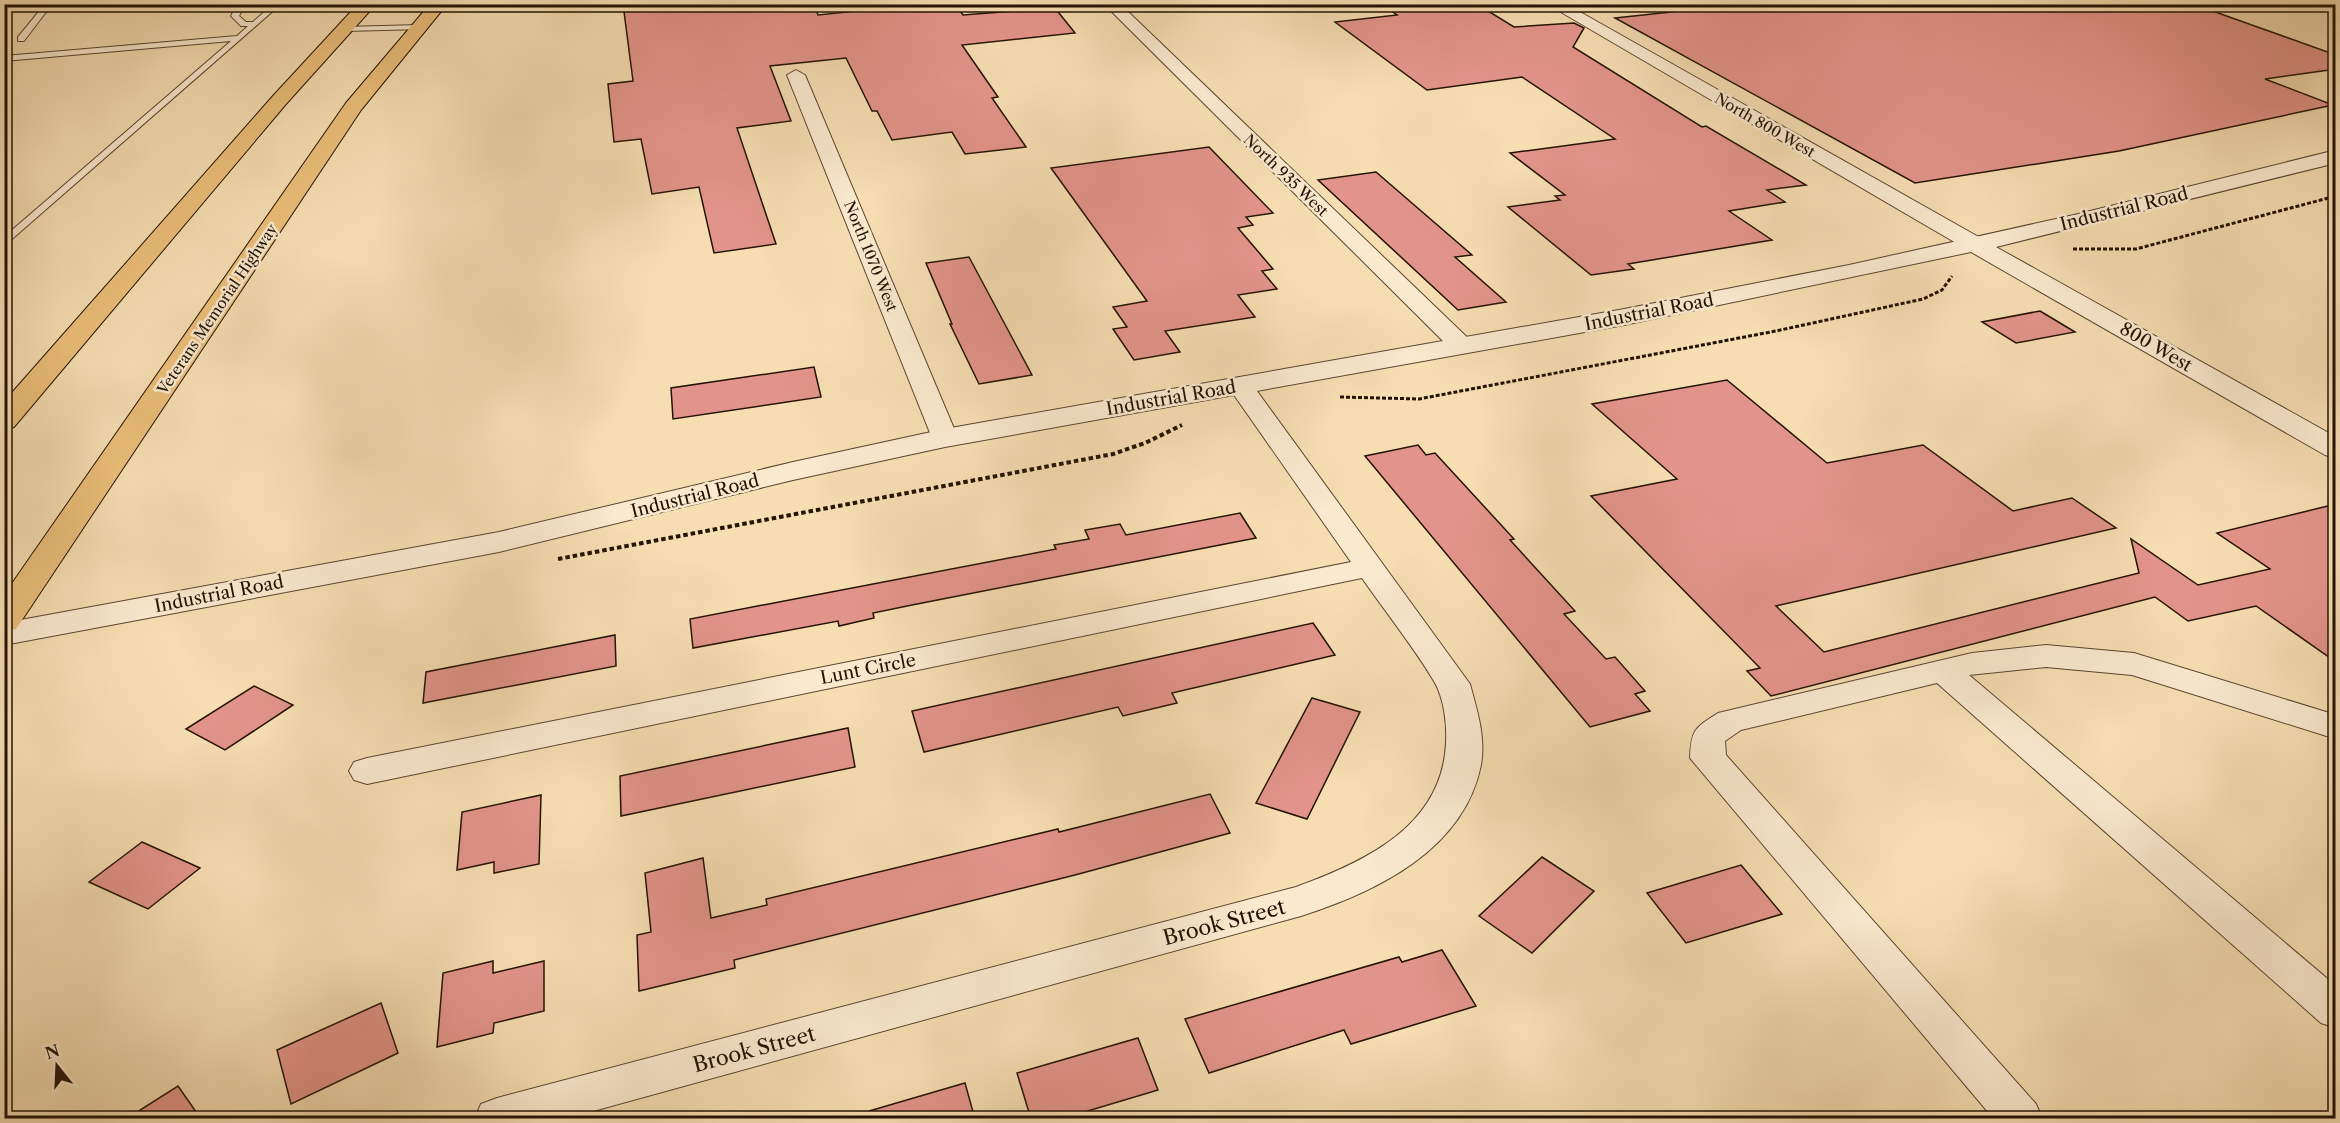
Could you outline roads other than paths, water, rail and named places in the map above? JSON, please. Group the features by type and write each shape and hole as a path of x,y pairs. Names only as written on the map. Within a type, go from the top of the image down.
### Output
{"highway":[{"path":"4,421 33,383 139,265 271,107 368,4"},
{"name":"Veterans Memorial Highway","path":"4,621 353,107 439,4"}],"street":[{"name":"North 935 West","path":"1111,4 1462,346"},
{"name":"North 800 West","path":"1554,4 1976,244"},
{"name":"North 1070 West","path":"796,75 945,438"},
{"name":"Industrial Road","path":"4,634 499,542 833,462 945,438 1751,292 1976,244 2336,156"},
{"name":"800 West","path":"1976,244 2336,449"},
{"name":"Brook Street","path":"498,1119 1301,900 1342,887 1379,870 1409,848 1446,806 1465,761 1466,734 1462,709 1453,684 1240,385"},
{"name":"Lunt Circle","path":"367,771 1370,567"},
{"path":"2020,1119 1708,758 1708,736 1730,721 1972,664 2046,656 2134,664 2336,727"},
{"path":"1943,671 2336,1011"}],"lane":[{"path":"21,39 49,4"},
{"path":"241,4 235,16 244,24 254,24"},
{"path":"4,243 278,4"},
{"path":"344,29 420,27"},
{"path":"4,59 238,38"}]}
